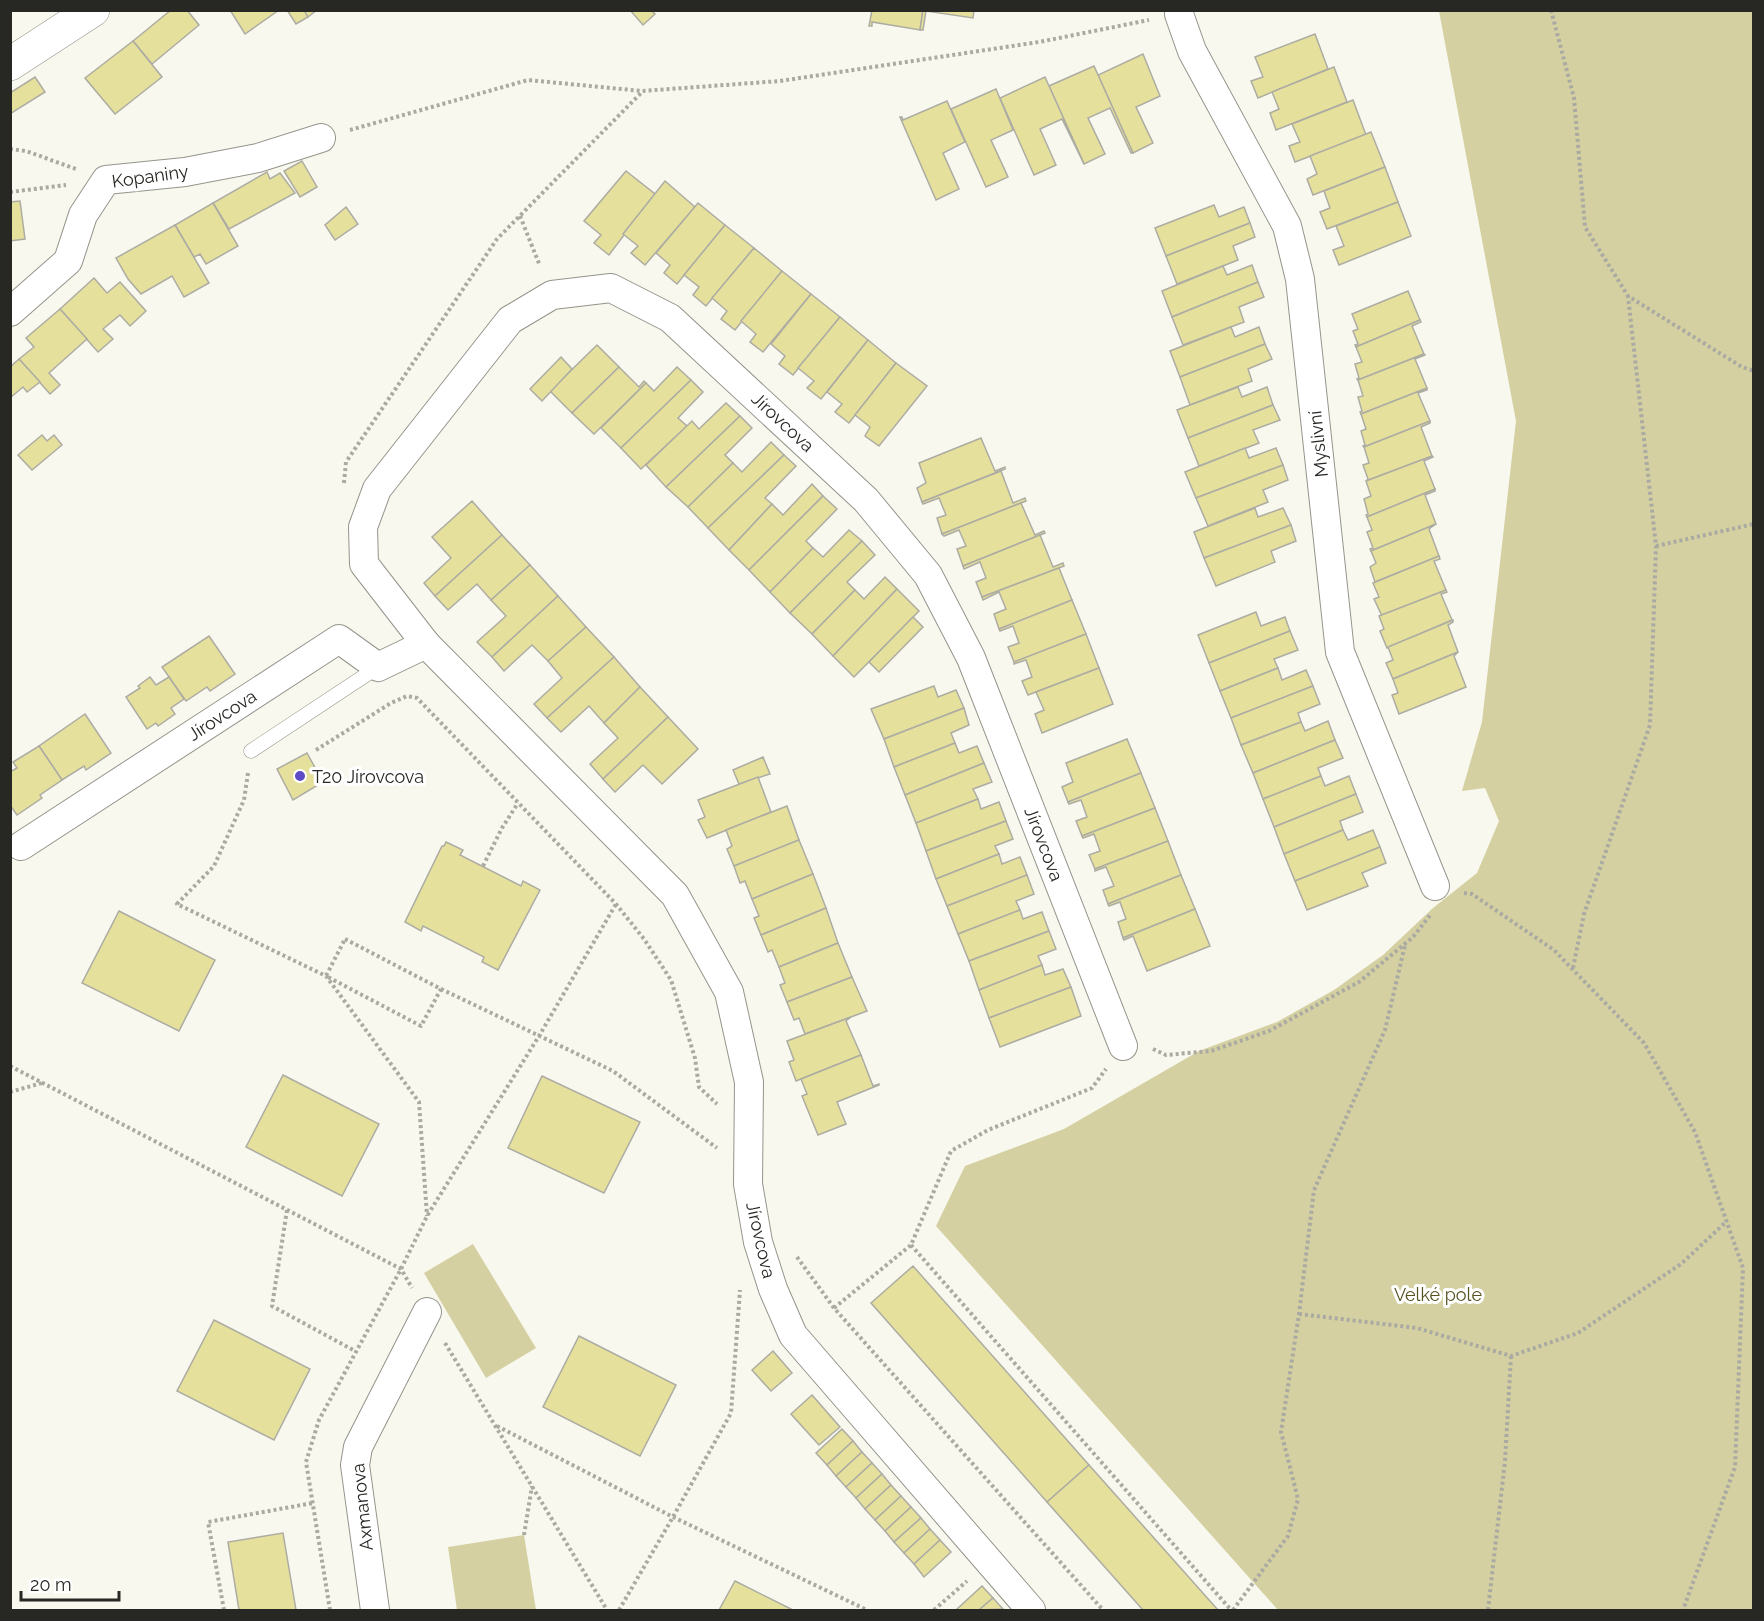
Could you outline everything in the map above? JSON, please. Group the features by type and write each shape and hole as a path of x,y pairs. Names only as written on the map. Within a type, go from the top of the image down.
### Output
{"street":[{"path":"10,64 93,10"},
{"name":"Myslivní","path":"1179,12 1192,51 1287,226 1300,279 1340,652 1434,898"},
{"name":"Kopaniny","path":"10,312 68,261 84,215 106,180 185,172 258,158 321,138"},
{"name":"Jírovcova","path":"1031,1611 793,1335 773,1289 758,1242 748,1184 749,1082 729,992 675,895 426,644 364,564 363,527 377,489 510,320 552,295 611,288 670,318 866,500 928,575 971,658 1123,1046"},
{"name":"Jírovcova","path":"21,846 339,639 378,667"},
{"path":"378,667 426,644"},
{"name":"Axmanova","path":"375,1611 355,1465 358,1447 427,1312"}],"lane":[{"path":"251,751 378,667"}],"path":[{"path":"1551,10 1574,98 1585,227 1628,296 1656,546 1650,725 1584,914 1573,969"},
{"path":"321,138 528,80 642,91 780,81 1039,42 1179,12"},
{"path":"344,493 346,462 497,239 642,91"},
{"path":"10,149 26,151 106,180"},
{"path":"10,192 106,180"},
{"path":"520,216 552,295"},
{"path":"1628,296 1742,368 1754,371"},
{"path":"1656,546 1754,524"},
{"path":"316,750 391,703 407,696 417,698 616,904 644,939 671,980 695,1058 699,1087 719,1106"},
{"path":"251,751 244,800 214,866 177,904 326,976 422,1026 441,989"},
{"path":"483,866 502,828 518,803"},
{"path":"1123,1046 1148,1047 1166,1055 1211,1051 1269,1031 1359,982 1413,937 1434,898 1472,894 1554,950 1573,969 1644,1043 1695,1132 1743,1268 1735,1467 1683,1611"},
{"path":"401,1269 426,1216 539,1036 616,904"},
{"path":"326,976 345,939 441,989 613,1071 717,1149"},
{"path":"911,1245 1232,1611 1288,1536 1298,1499 1281,1432 1299,1314 1314,1190 1385,1030 1405,944"},
{"path":"326,976 419,1102 426,1216"},
{"path":"10,1066 401,1269 608,1611"},
{"path":"10,1092 43,1083"},
{"path":"834,1308 911,1245 951,1151 988,1130 1092,1088"},
{"path":"287,1210 272,1306 355,1351"},
{"path":"1299,1314 1417,1328 1511,1356 1578,1333 1681,1264 1727,1221"},
{"path":"794,1252 834,1308 1103,1611"},
{"path":"619,1611 731,1413 740,1289"},
{"path":"1488,1611 1504,1461 1511,1356"},
{"path":"496,1426 674,1517 867,1611"},
{"path":"524,1535 532,1485"},
{"path":"224,1611 208,1522 313,1503"},
{"path":"934,1611 946,1599"}],"green space":[{"name":"Velké pole","path":"1439,11 1753,11 1753,1610 1278,1610 936,1226 965,1166 1064,1129 1199,1051 1277,1022 1334,990 1383,955 1433,908 1477,873 1499,821 1485,788 1462,791 1482,722 1516,421"},
{"path":"473,1244 536,1348 486,1378 424,1273"},
{"path":"524,1535 536,1610 457,1610 448,1547"}],"building":[{"path":"171,10 187,10 199,25 152,64 133,41"},
{"path":"230,10 279,10 245,34"},
{"path":"287,10 304,10 308,17 296,24"},
{"path":"304,10 317,10 308,17"},
{"path":"630,10 651,10 655,14 643,25"},
{"path":"872,10 923,10 920,30 872,22 872,26 869,26"},
{"path":"923,10 974,10 973,18 926,11 923,30 920,30"},
{"path":"1315,34 1328,69 1258,98 1251,81 1263,77 1255,57"},
{"path":"133,41 162,77 115,114 85,78"},
{"path":"1143,54 1160,96 1136,107 1153,143 1133,153 1098,75"},
{"path":"1094,66 1133,153 1110,108 1088,118 1105,154 1084,164 1049,86"},
{"path":"1334,67 1347,102 1276,130 1270,113 1279,109 1272,92"},
{"path":"35,77 45,92 10,114 10,93"},
{"path":"1045,77 1084,164 1062,119 1040,129 1056,165 1034,175 1000,98"},
{"path":"996,89 1013,130 991,140 1008,177 986,187 951,109"},
{"path":"1353,100 1366,135 1295,162 1289,146 1300,142 1292,124"},
{"path":"947,101 965,142 943,153 959,189 936,200 900,117 903,120"},
{"path":"1371,132 1385,167 1313,195 1307,179 1317,174 1310,156"},
{"path":"302,161 317,187 300,197 284,171"},
{"path":"1385,167 1398,202 1327,229 1320,212 1330,208 1324,191"},
{"path":"626,171 655,194 609,255 594,243 601,235 584,221"},
{"path":"267,172 270,179 280,173 295,193 229,229 213,203"},
{"path":"665,181 695,207 645,265 631,253 638,246 623,234"},
{"path":"20,201 25,239 10,241 10,202"},
{"path":"1398,202 1411,236 1339,265 1333,250 1344,246 1336,226"},
{"path":"213,203 238,246 206,264 200,254 194,257 175,225"},
{"path":"698,203 725,225 677,284 664,273 670,265 656,253"},
{"path":"1214,205 1219,217 1244,207 1250,223 1166,256 1155,228"},
{"path":"346,207 358,224 335,240 325,225"},
{"path":"1250,223 1255,237 1233,246 1238,260 1177,284 1166,256"},
{"path":"175,225 209,283 184,297 172,276 141,294 128,279 116,258"},
{"path":"725,225 754,248 706,306 693,295 699,287 684,275"},
{"path":"754,248 782,271 735,330 721,319 727,311 712,298"},
{"path":"1252,265 1258,282 1172,317 1162,291 1223,266 1227,275"},
{"path":"782,271 811,294 763,352 750,342 756,334 741,321"},
{"path":"94,278 107,293 120,282 146,311 130,326 120,315 103,329 113,339 98,352 60,309"},
{"path":"1258,282 1264,297 1239,307 1244,322 1183,345 1172,317"},
{"path":"1408,291 1420,320 1356,347 1355,345 1358,344 1353,331 1358,329 1352,314"},
{"path":"811,294 840,317 793,375 779,364 785,356 771,344"},
{"path":"60,309 87,339 49,373 60,385 50,394 19,359 34,347 26,338"},
{"path":"840,317 868,340 821,399 807,388 814,381 798,368"},
{"path":"1420,320 1421,322 1412,326 1424,354 1357,379 1359,378 1355,364 1362,362 1356,347"},
{"path":"1231,327 1235,337 1259,327 1265,344 1180,377 1170,351"},
{"path":"868,340 896,363 849,423 835,412 842,404 827,392"},
{"path":"1265,344 1272,359 1248,369 1252,381 1190,405 1180,377"},
{"path":"597,345 619,367 572,413 550,391"},
{"path":"1424,354 1415,359 1427,388 1361,414 1358,397 1363,396 1358,380"},
{"path":"561,357 572,369 542,401 530,389"},
{"path":"19,359 40,382 27,392 23,387 10,398 10,367"},
{"path":"896,363 927,386 879,446 865,436 870,427 855,415"},
{"path":"619,367 639,387 644,381 646,383 594,434 572,413"},
{"path":"677,367 691,380 621,448 601,428 646,383 654,391"},
{"path":"691,380 703,392 678,418 687,426 641,469 621,448"},
{"path":"1238,387 1242,397 1267,387 1273,405 1188,438 1177,410"},
{"path":"1427,388 1418,393 1430,421 1363,446 1365,445 1361,431 1366,429 1361,414"},
{"path":"726,403 740,416 666,487 646,465 692,421 699,429"},
{"path":"1273,405 1280,420 1253,430 1259,443 1199,466 1188,438"},
{"path":"740,416 752,428 725,455 733,463 688,507 666,487"},
{"path":"1430,421 1421,427 1432,456 1366,481 1368,479 1363,465 1369,463 1364,447"},
{"path":"42,435 47,441 54,435 62,445 32,470 18,455"},
{"path":"981,438 995,471 1005,467 1005,469 922,502 917,488 926,483 919,463"},
{"path":"771,442 784,455 708,528 688,507 733,463 742,472"},
{"path":"1245,448 1249,458 1276,448 1283,465 1196,498 1185,472"},
{"path":"784,455 796,466 765,498 772,504 729,550 708,528"},
{"path":"1432,456 1424,461 1435,489 1367,517 1364,499 1371,496 1366,481"},
{"path":"1283,465 1288,480 1263,490 1268,502 1208,526 1196,498"},
{"path":"1001,471 1013,503 1025,498 1026,501 942,534 937,518 946,515 939,498 923,504 922,502"},
{"path":"812,484 823,496 749,570 729,550 772,504 783,515"},
{"path":"1435,489 1425,495 1436,524 1371,551 1370,549 1373,548 1367,532 1372,530 1367,517"},
{"path":"823,496 837,509 806,541 813,548 770,592 749,570"},
{"path":"472,501 502,535 435,596 424,583 451,558 432,537"},
{"path":"1021,503 1035,535 1044,531 1045,533 963,566 957,549 966,546 959,530 944,536 942,534"},
{"path":"1255,508 1258,517 1283,508 1291,525 1204,558 1194,532"},
{"path":"1436,524 1429,529 1439,556 1375,582 1370,567 1376,563 1371,551"},
{"path":"1291,525 1296,541 1271,551 1275,562 1216,586 1204,558"},
{"path":"849,530 862,541 790,613 770,592 813,548 823,557"},
{"path":"502,535 530,565 491,600 477,584 448,610 435,596"},
{"path":"1040,535 1053,567 1063,563 1064,566 982,597 976,582 986,578 980,562 964,569 963,566"},
{"path":"862,541 875,555 847,582 855,590 812,634 790,613"},
{"path":"1439,556 1440,559 1434,561 1446,590 1382,616 1374,599 1379,597 1373,583"},
{"path":"530,565 558,596 492,657 477,642 506,616 491,600"},
{"path":"1059,568 1072,600 999,629 994,614 1006,609 999,592 983,600 982,597"},
{"path":"885,577 897,589 833,656 812,634 855,590 864,599"},
{"path":"897,589 919,611 854,677 833,656"},
{"path":"1446,590 1447,592 1441,594 1452,620 1387,648 1380,631 1384,629 1379,616"},
{"path":"558,596 586,627 548,661 532,645 504,671 492,657"},
{"path":"1072,600 1086,634 1014,662 1008,647 1019,643 1013,626 1000,631 999,629"},
{"path":"1256,612 1261,626 1285,617 1290,631 1209,663 1198,635"},
{"path":"913,617 923,627 879,672 869,662"},
{"path":"1453,620 1448,625 1458,652 1393,679 1386,663 1393,660 1388,647"},
{"path":"586,627 614,657 547,718 534,704 562,678 548,661"},
{"path":"1290,631 1298,650 1274,659 1278,668 1220,691 1209,663"},
{"path":"1086,634 1099,668 1028,695 1022,681 1032,677 1026,660 1014,664 1014,662"},
{"path":"209,636 235,674 210,691 207,687 186,701 162,667"},
{"path":"1458,652 1454,656 1466,687 1399,714 1392,695 1398,693 1393,679"},
{"path":"614,657 640,687 604,723 589,706 561,732 547,718"},
{"path":"1099,668 1113,704 1042,733 1035,714 1044,710 1036,692"},
{"path":"1278,668 1282,680 1306,670 1313,686 1231,718 1220,691"},
{"path":"150,677 156,685 169,677 184,699 171,708 175,714 158,726 156,723 147,729 126,697 140,688 138,686"},
{"path":"934,686 938,697 956,690 964,708 884,739 871,709"},
{"path":"1313,686 1320,704 1298,713 1301,722 1241,745 1231,718"},
{"path":"640,687 668,717 603,779 590,764 618,738 604,723"},
{"path":"964,708 969,725 951,733 955,743 894,767 884,739"},
{"path":"85,714 111,753 86,770 84,766 62,780 39,746"},
{"path":"668,717 698,749 662,784 643,765 615,792 603,779"},
{"path":"1328,721 1335,740 1253,773 1241,745 1301,722 1305,731"},
{"path":"1127,739 1141,773 1068,802 1062,787 1073,782 1066,763"},
{"path":"1335,740 1343,758 1318,768 1321,776 1263,799 1253,773"},
{"path":"955,743 959,753 977,746 984,763 905,795 894,767"},
{"path":"39,746 62,780 40,795 42,798 17,815 10,805 10,772 17,768 13,762"},
{"name":"T20 Jírovcova","path":"307,753 323,782 293,800 277,769"},
{"path":"763,757 770,774 739,784 733,770"},
{"path":"984,763 992,782 973,789 978,799 916,823 905,795"},
{"path":"1141,773 1155,808 1082,836 1076,821 1087,817 1081,800 1069,804 1068,802"},
{"path":"1321,776 1325,786 1349,776 1356,794 1274,827 1263,799"},
{"path":"758,777 771,812 707,838 698,820 705,817 698,800"},
{"path":"1356,794 1363,812 1340,821 1343,830 1284,854 1274,827"},
{"path":"978,799 981,809 999,802 1006,821 926,851 916,823"},
{"path":"787,806 799,840 734,866 727,849 732,846 726,830"},
{"path":"1155,808 1168,841 1095,869 1089,855 1100,851 1094,834 1083,838 1082,836"},
{"path":"1006,821 1013,839 995,846 999,854 936,879 926,851"},
{"path":"1343,830 1348,840 1373,830 1380,847 1295,881 1284,854"},
{"path":"799,840 813,874 752,899 745,881 740,883 734,866"},
{"path":"1168,841 1181,875 1108,904 1103,890 1114,886 1106,867 1095,871 1095,869"},
{"path":"446,842 463,850 460,855 521,886 523,881 540,890 498,970 482,962 484,957 423,926 421,931 405,922"},
{"path":"1380,847 1386,863 1362,873 1368,886 1307,910 1295,881"},
{"path":"999,854 1002,864 1020,857 1027,875 947,906 936,879"},
{"path":"813,874 826,908 761,935 754,918 759,916 752,899"},
{"path":"1027,875 1034,894 1016,901 1020,910 958,934 947,906"},
{"path":"1181,875 1195,909 1123,938 1118,922 1126,919 1120,902 1109,906 1108,904"},
{"path":"826,908 838,943 779,967 772,950 768,952 761,935"},
{"path":"1195,909 1210,946 1147,971 1133,936 1124,940 1123,938"},
{"path":"1020,910 1023,919 1042,912 1049,931 969,961 958,934"},
{"path":"119,911 215,960 179,1031 82,983"},
{"path":"1049,931 1056,949 1038,956 1042,965 979,990 969,961"},
{"path":"838,943 852,977 787,1002 780,985 785,983 779,967"},
{"path":"1042,965 1045,975 1063,969 1071,987 989,1018 979,990"},
{"path":"852,977 867,1011 805,1034 799,1018 794,1020 787,1002"},
{"path":"1071,987 1081,1016 1000,1047 989,1018"},
{"path":"851,1017 846,1021 861,1055 796,1081 789,1062 794,1060 787,1041"},
{"path":"861,1055 873,1086 879,1085 837,1102 846,1124 818,1135 802,1096 807,1094 801,1079"},
{"path":"283,1075 379,1124 342,1196 246,1147"},
{"path":"542,1076 640,1122 604,1193 508,1148"},
{"path":"913,1266 1089,1465 1047,1502 871,1303"},
{"path":"214,1320 310,1369 274,1440 177,1391"},
{"path":"579,1336 676,1385 640,1456 543,1407"},
{"path":"773,1351 792,1373 771,1391 752,1370"},
{"path":"812,1395 840,1427 819,1445 791,1414"},
{"path":"842,1429 853,1441 827,1465 816,1453"},
{"path":"853,1441 862,1452 836,1476 827,1465"},
{"path":"862,1452 872,1463 846,1487 836,1476"},
{"path":"872,1463 882,1474 856,1498 846,1487"},
{"path":"1089,1465 1218,1610 1143,1610 1047,1502"},
{"path":"882,1474 891,1485 865,1509 856,1498"},
{"path":"891,1485 901,1496 875,1520 865,1509"},
{"path":"901,1496 911,1507 885,1531 875,1520"},
{"path":"911,1507 921,1518 894,1542 885,1531"},
{"path":"921,1518 930,1529 904,1553 894,1542"},
{"path":"930,1529 940,1540 914,1564 904,1553"},
{"path":"283,1533 296,1610 239,1610 228,1542"},
{"path":"940,1540 951,1552 924,1577 914,1564"},
{"path":"735,1581 793,1610 719,1610"},
{"path":"982,1586 993,1598 979,1610 957,1609"},
{"path":"993,1598 1003,1609 979,1610"}],"place":[{"name":"T20 Jírovcova","path":"300,776"}]}
